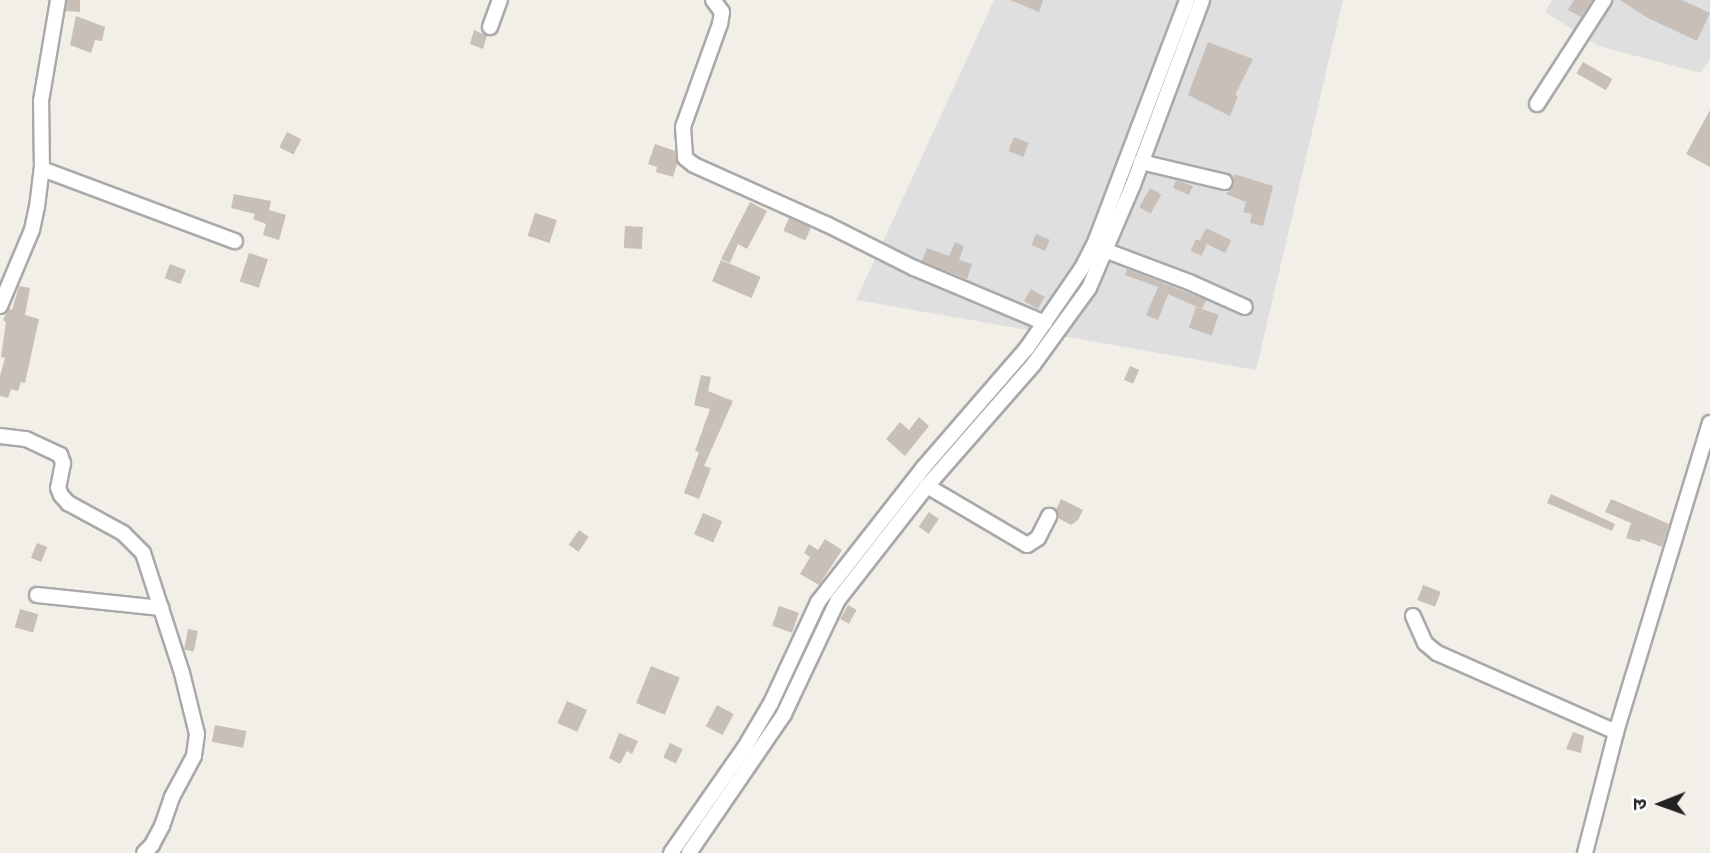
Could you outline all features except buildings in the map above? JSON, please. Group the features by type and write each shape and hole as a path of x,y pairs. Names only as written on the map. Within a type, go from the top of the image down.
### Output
{"street":[{"path":"0,306 32,230 42,169 41,101 58,0"},
{"path":"490,27 500,0"},
{"path":"713,0 722,12 720,24 683,127 685,158 694,165 914,268 1045,323"},
{"path":"671,853 771,703 818,602 923,468 1027,348 1097,240 1187,0"},
{"path":"690,853 784,714 838,600 927,486 1047,347 1089,288 1107,251 1202,0"},
{"path":"1537,104 1604,0"},
{"path":"1141,162 1225,182"},
{"path":"42,169 86,183 235,241"},
{"path":"1107,251 1245,307"},
{"path":"1585,853 1616,732 1710,423"},
{"path":"0,436 26,439 60,455 63,463 58,488 61,495 68,503 135,542 143,553 185,683 197,734 194,757 172,797 162,826 152,845 144,853"},
{"path":"927,486 1027,545 1038,538 1049,516"},
{"path":"37,595 161,608"},
{"path":"1413,617 1425,643 1437,653 1616,732"}],"shaded area":[{"path":"994,0 1343,0 1256,370 856,300"},
{"path":"1552,0 1710,0 1710,59 1701,73 1598,46 1545,12"}]}
